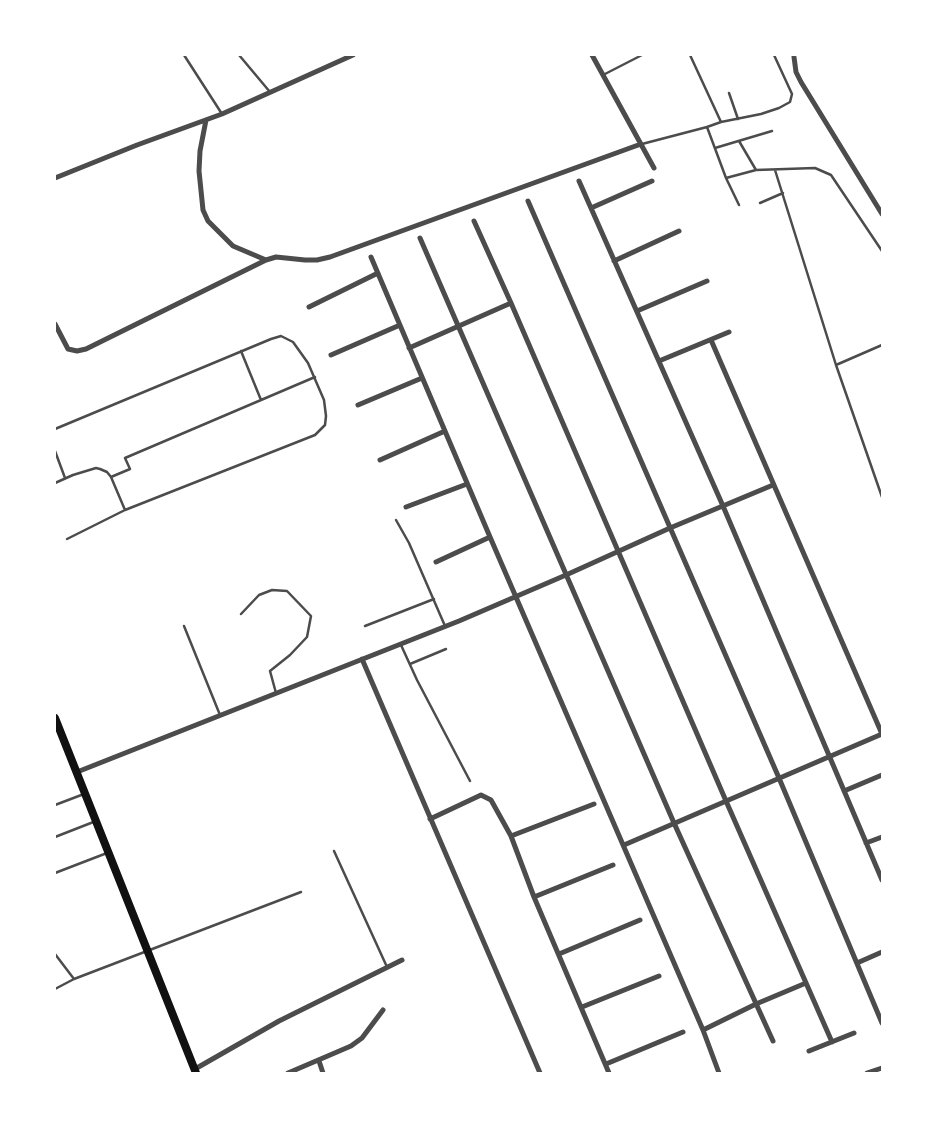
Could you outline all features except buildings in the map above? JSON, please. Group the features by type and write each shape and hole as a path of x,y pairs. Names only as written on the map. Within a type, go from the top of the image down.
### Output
{"main road":[{"path":"55,718 195,1071"}],"street":[{"path":"55,178 222,114 353,55"},
{"path":"592,55 654,168"},
{"path":"794,58 796,72 801,82 882,214"},
{"path":"206,120 200,151 199,171 203,210 208,221 233,246 266,260"},
{"path":"55,324 68,349 77,351 86,349 266,260 276,257 317,260 330,257 641,144"},
{"path":"579,181 723,506 882,880"},
{"path":"591,208 652,181"},
{"path":"528,201 780,778 882,1023"},
{"path":"474,221 832,1042"},
{"path":"614,261 679,231"},
{"path":"420,238 674,824 773,1041"},
{"path":"371,257 703,1030 719,1073"},
{"path":"309,307 378,273"},
{"path":"637,311 707,281"},
{"path":"409,348 511,303"},
{"path":"331,355 400,325"},
{"path":"659,361 729,332"},
{"path":"624,845 882,734 711,340"},
{"path":"358,406 422,378"},
{"path":"380,460 445,431"},
{"path":"406,508 467,484"},
{"path":"77,772 516,597 670,528 773,485"},
{"path":"436,562 490,537"},
{"path":"362,659 540,1073"},
{"path":"844,791 882,775"},
{"path":"430,819 482,796 491,800 511,836 534,897 610,1073"},
{"path":"511,836 594,804"},
{"path":"866,843 882,837"},
{"path":"534,897 613,865"},
{"path":"559,954 640,920"},
{"path":"857,963 882,952"},
{"path":"195,1071 279,1021 402,960"},
{"path":"582,1007 659,976"},
{"path":"703,1030 756,1004 806,983"},
{"path":"288,1073 352,1046 362,1038 383,1010"},
{"path":"606,1064 683,1032"},
{"path":"809,1051 854,1033"},
{"path":"319,1060 323,1073"},
{"path":"867,1073 882,1068"}],"lane":[{"path":"184,55 222,114"},
{"path":"239,55 270,92"},
{"path":"602,75 642,55"},
{"path":"690,55 722,122"},
{"path":"641,144 771,111 790,102 792,94 774,55"},
{"path":"729,93 738,119"},
{"path":"706,127 726,178 740,205"},
{"path":"715,148 772,131"},
{"path":"739,141 756,170"},
{"path":"726,178 756,170 815,168 831,175 882,251"},
{"path":"775,170 836,365 882,497"},
{"path":"760,203 783,193"},
{"path":"55,429 281,336 288,338 308,363 324,400 326,416 324,425 315,435 125,510 67,539"},
{"path":"836,365 882,345"},
{"path":"241,351 261,400"},
{"path":"112,477 130,470 125,458 315,377"},
{"path":"55,451 65,478"},
{"path":"55,483 96,468 107,472 112,477 125,510"},
{"path":"396,520 409,543 444,626"},
{"path":"241,614 259,595 272,590 287,591 311,616 307,637 290,655 270,671 276,693"},
{"path":"365,626 434,599"},
{"path":"184,626 220,715"},
{"path":"400,644 470,780"},
{"path":"410,664 446,649"},
{"path":"55,805 85,794"},
{"path":"55,837 96,821"},
{"path":"334,851 387,967"},
{"path":"55,873 109,853"},
{"path":"55,989 74,979 301,892"},
{"path":"55,954 74,979"}]}
